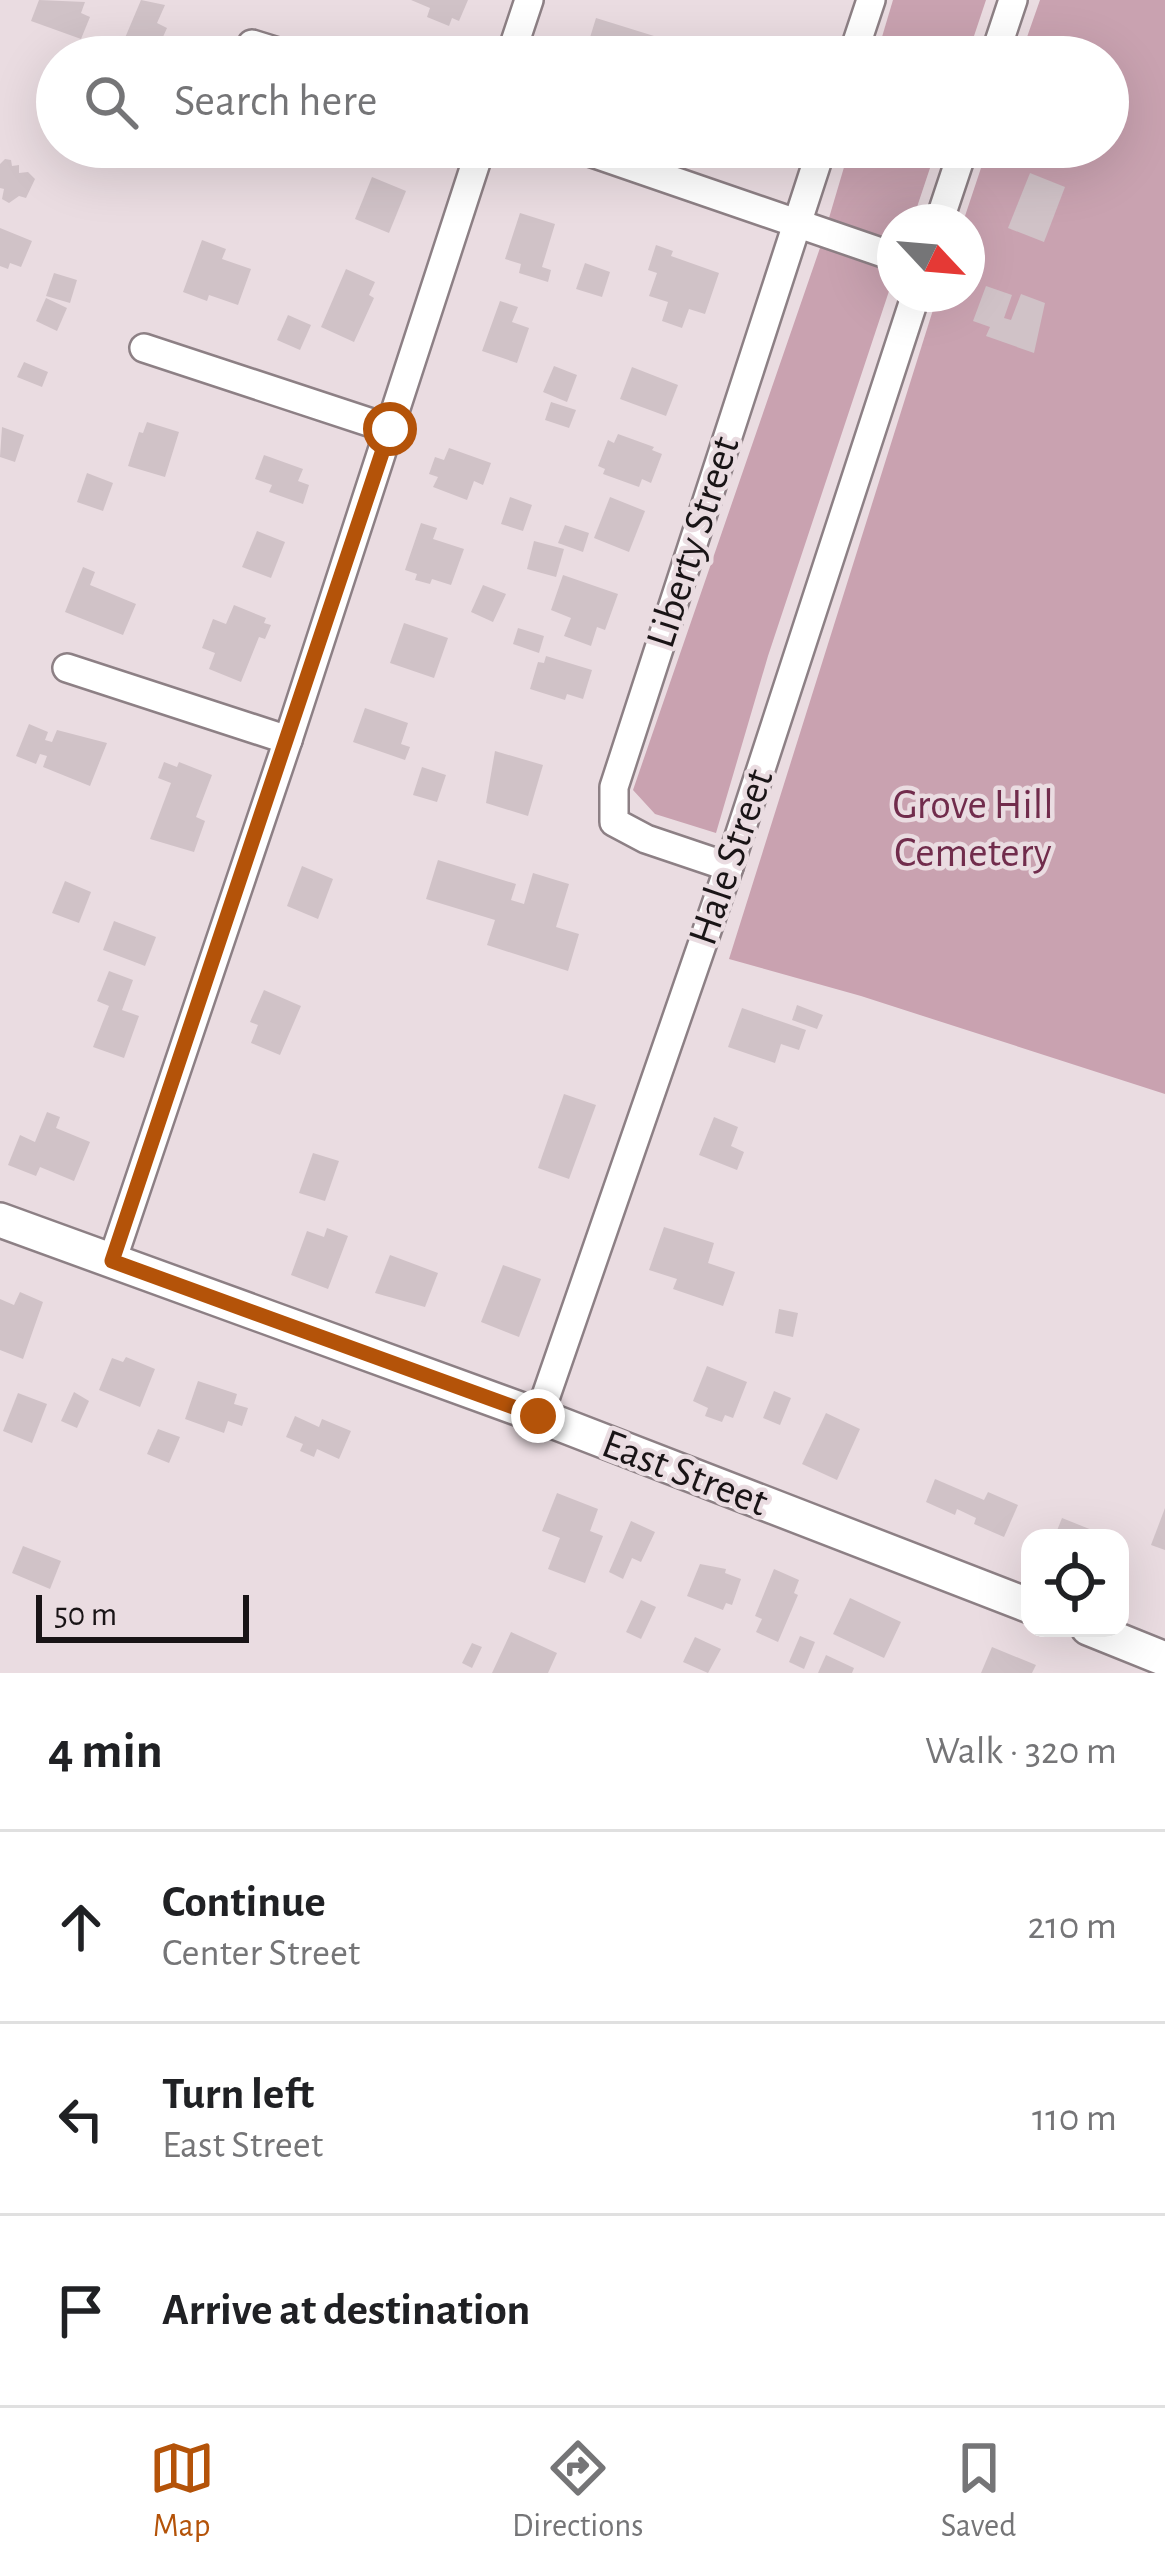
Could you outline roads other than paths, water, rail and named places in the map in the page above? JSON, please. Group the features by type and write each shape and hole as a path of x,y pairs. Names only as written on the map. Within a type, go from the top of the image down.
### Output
{"street":[{"path":"517,36 529,0"},
{"path":"859,36 871,0"},
{"path":"1001,36 1013,0"},
{"path":"112,1261 474,168"},
{"path":"637,168 877,251"},
{"name":"Liberty Street","path":"729,867 646,839 614,822 614,787 815,168"},
{"path":"945,204 957,168"},
{"name":"Hale Street","path":"538,1416 729,867 910,312"},
{"path":"144,348 390,429"},
{"path":"67,668 288,740"},
{"name":"East Street","path":"0,1220 538,1416 1021,1603"},
{"path":"1110,1637 1165,1660"}],"park label":[{"name":"Grove Hill Cemetery","path":"973,829"}]}
